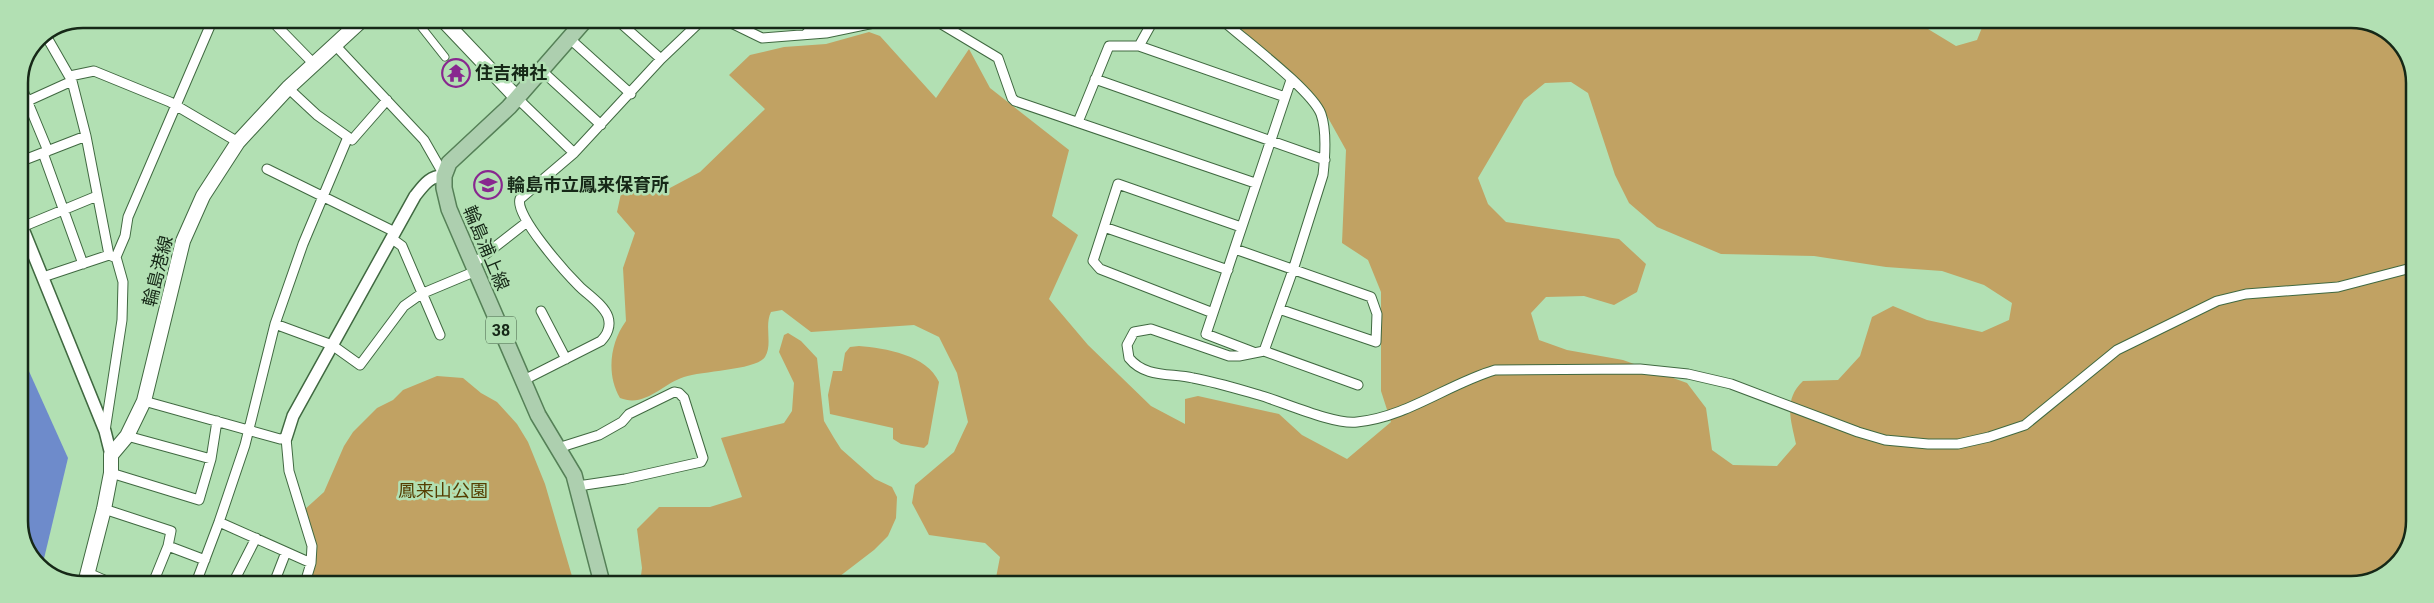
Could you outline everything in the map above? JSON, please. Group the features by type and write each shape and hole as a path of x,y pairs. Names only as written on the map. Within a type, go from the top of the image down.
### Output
{"main road":[{"name":"輪島港線","path":"112,455 127,436 144,401 183,241 203,196 238,142 288,88 353,28"},
{"path":"451,28 516,97"},
{"path":"444,176 451,160 509,107 578,28"},
{"name":"輪島浦上線","path":"444,176 444,195 474,268 538,415 566,460 578,486 600,576"},
{"path":"87,576 104,510 111,473 112,455"}],"street":[{"path":"113,256 209,28"},
{"path":"279,28 314,64"},
{"path":"422,28 445,57"},
{"path":"626,28 661,59"},
{"path":"524,380 566,360 605,337 609,325 608,316 577,284 527,222 519,206 520,199 574,153 631,94 661,59 694,28"},
{"path":"741,28 762,38 826,33 850,28"},
{"path":"806,34 814,28"},
{"path":"948,28 998,58 1012,98 1015,101 1255,183"},
{"path":"1139,46 1149,28"},
{"path":"1231,28 1311,97 1321,114 1325,160 1323,175 1293,270 1264,351"},
{"path":"569,38 631,94"},
{"path":"49,40 71,78 86,136 97,196 113,256 123,282 122,320 105,431"},
{"path":"307,576 311,563 312,546 289,471 286,438 293,416 415,196 423,186 436,176 444,176 424,140 334,44"},
{"path":"1078,122 1109,46 1139,46 1284,97"},
{"path":"541,70 601,125"},
{"path":"84,264 63,209 28,100 71,78 94,72 170,102 238,142"},
{"path":"1095,79 1325,160"},
{"path":"1253,352 1206,334 1291,80"},
{"path":"288,88 317,115 352,140 388,100"},
{"path":"516,97 574,153"},
{"path":"28,159 86,136"},
{"path":"199,576 220,522 249,429 275,324 323,196 348,137"},
{"path":"267,169 323,196 393,235 402,246 440,335"},
{"path":"1213,313 1100,269 1093,261 1118,184 1241,227"},
{"path":"28,220 97,196"},
{"path":"275,324 332,345 360,365 401,309 421,294 474,268 527,222"},
{"path":"1104,227 1228,270"},
{"path":"28,242 105,431 112,455"},
{"path":"1235,249 1371,298 1377,314 1376,342 1279,309"},
{"path":"43,277 113,256"},
{"path":"1358,385 1264,351 1229,356 1151,329 1134,332 1127,345 1129,358 1146,370 1192,378 1258,395 1315,414 1355,423 1399,412 1474,377 1495,370 1640,369 1688,374 1731,384 1858,432 1885,440 1928,444 1958,444 1989,437 2025,425 2117,350 2217,301 2246,294 2338,287 2406,269"},
{"path":"542,311 566,360"},
{"path":"558,448 599,435 622,422 629,414 674,392 679,393 684,398 703,458 701,462 625,479 578,486"},
{"path":"144,401 280,439 286,438"},
{"path":"111,473 198,500 211,459 217,422"},
{"path":"127,436 211,459"},
{"path":"104,510 171,531 168,546 156,576"},
{"path":"220,522 311,563"},
{"path":"237,576 256,538"},
{"path":"168,546 205,560"},
{"path":"277,576 286,552"}],"green space":[{"path":"1240,28 1927,28 1956,46 1977,40 1982,28 2352,28 2373,32 2393,46 2405,68 2406,79 2406,521 2404,538 2388,562 2373,571 2352,576 996,576 1000,557 985,543 929,535 912,503 915,485 954,452 968,422 957,373 939,337 914,325 811,332 782,310 771,312 768,323 769,341 767,352 760,361 751,365 684,377 645,398 637,400 620,398 616,389 612,369 613,349 626,321 623,268 635,233 617,212 622,189 668,189 700,172 765,109 729,75 750,55 784,47 826,44 869,32 880,36 936,98 969,49 990,88 1069,150 1052,216 1078,235 1049,299 1088,345 1151,406 1185,424 1185,399 1198,396 1279,414 1302,435 1347,459 1391,422 1381,391 1381,292 1368,260 1342,243 1346,150 1317,98","holes":["1571,82 1588,93 1615,175 1629,203 1657,227 1721,254 1814,256 1886,267 1942,271 1984,285 2012,303 2009,320 1982,332 1927,320 1893,306 1872,317 1860,356 1838,380 1803,381 1797,388 1793,395 1790,411 1796,444 1777,466 1733,465 1712,450 1706,408 1687,383 1623,360 1567,350 1539,340 1531,313 1546,297 1584,296 1614,305 1637,292 1646,264 1619,239 1506,222 1488,204 1478,178 1524,100 1545,83"]},
{"path":"788,333 801,341 817,358 824,421 841,449 875,479 892,487 897,497 896,518 888,536 874,550 840,576 641,576 642,568 637,529 659,507 710,507 742,497 721,438 784,423 792,411 794,383 779,352 784,335"},
{"path":"859,346 893,351 915,359 925,365 939,382 928,444 924,448 901,444 893,439 893,428 830,414 828,395 833,371 842,371 845,353 850,347"},
{"name":"鳳来山公園","path":"437,376 463,378 481,393 497,402 517,424 528,442 545,484 572,576 312,576 315,546 303,511 324,492 344,446 353,432 377,408 393,400 403,390"}],"water":[{"path":"28,369 68,458 44,559 32,542 28,524"}],"place":[{"name":"住吉神社","path":"456,73"},
{"name":"輪島市立鳳来保育所","path":"488,185"}]}
